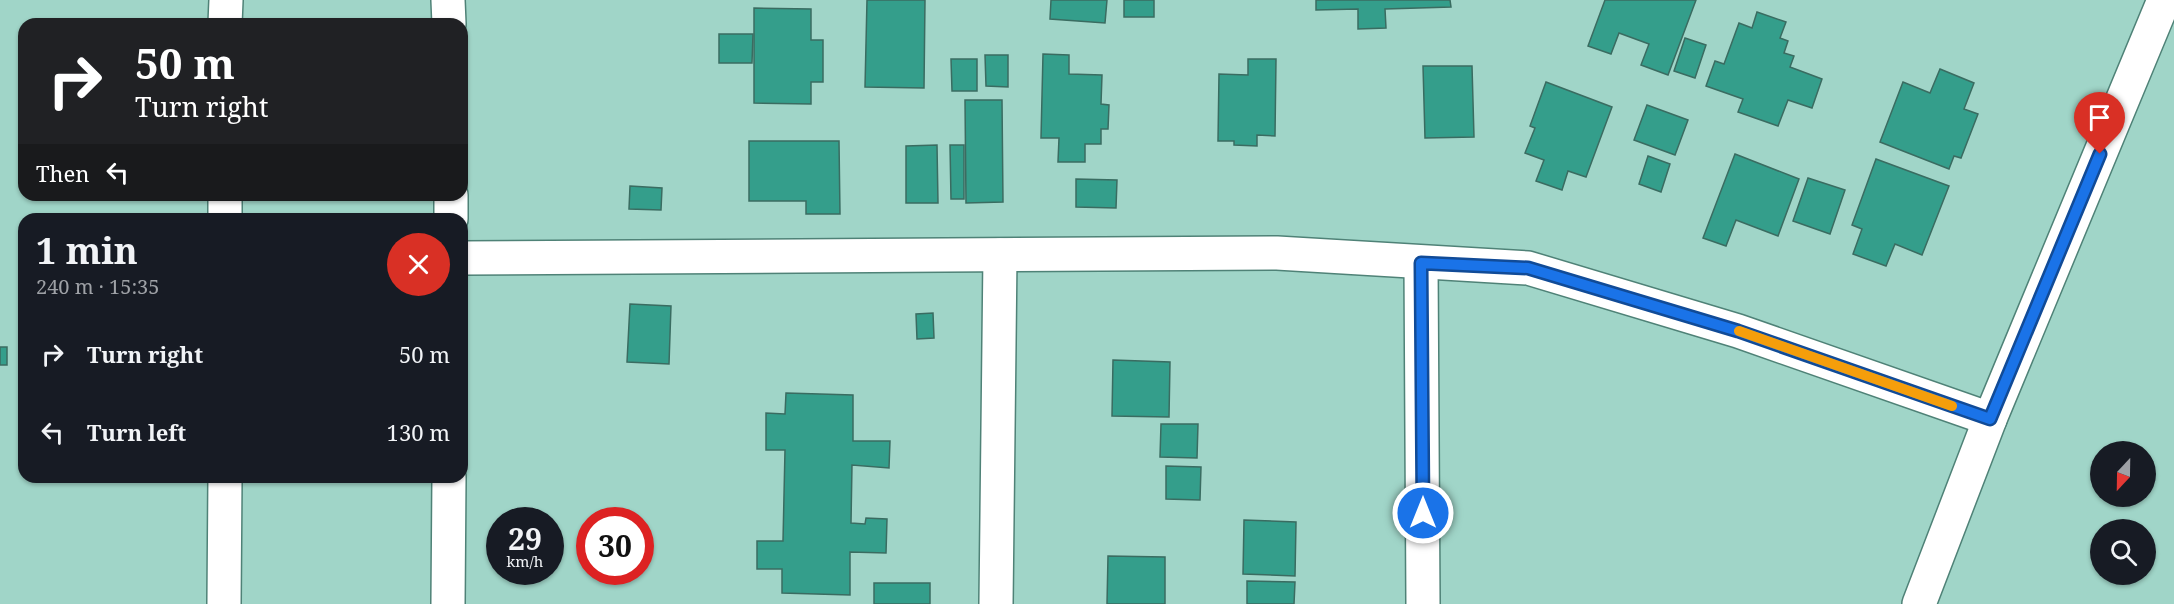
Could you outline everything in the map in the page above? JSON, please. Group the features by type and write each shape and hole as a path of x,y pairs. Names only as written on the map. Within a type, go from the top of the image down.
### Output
{"street":[{"path":"225,18 226,0"},
{"path":"448,0 449,18"},
{"path":"1919,604 1990,419 2164,0"},
{"path":"468,258 1277,253 1528,268 1738,331 1990,419"},
{"path":"996,604 1000,255"},
{"path":"1421,263 1423,604"},
{"path":"224,604 225,483"},
{"path":"448,604 449,483"}],"building":[{"path":"867,0 925,0 924,88 865,87"},
{"path":"1051,0 1107,0 1105,23 1050,19"},
{"path":"1124,0 1154,0 1154,17 1124,17"},
{"path":"1316,0 1450,0 1451,7 1385,9 1386,28 1358,29 1358,9 1316,10"},
{"path":"1605,0 1696,0 1668,75 1641,65 1649,44 1619,33 1611,54 1588,46"},
{"path":"754,8 811,9 811,40 823,40 823,82 811,82 811,104 754,103"},
{"path":"1757,12 1786,22 1780,38 1788,41 1784,53 1794,56 1790,67 1822,79 1812,108 1788,100 1778,126 1738,112 1743,99 1706,86 1715,61 1724,64 1739,23 1752,28"},
{"path":"719,34 753,34 752,63 719,63"},
{"path":"1685,38 1706,45 1695,78 1674,71"},
{"path":"1043,54 1069,55 1069,74 1102,75 1101,104 1109,105 1108,129 1101,129 1101,144 1085,144 1085,162 1058,162 1059,138 1041,138"},
{"path":"985,55 1008,55 1008,87 986,86"},
{"path":"951,59 977,59 977,91 952,91"},
{"path":"1248,59 1276,59 1275,136 1257,135 1257,146 1234,145 1234,141 1218,141 1219,74 1248,75"},
{"path":"1423,66 1472,66 1474,137 1425,138"},
{"path":"1940,69 1974,83 1964,109 1978,114 1961,158 1954,156 1949,169 1880,142 1903,82 1930,93"},
{"path":"1546,82 1612,107 1586,177 1568,171 1562,190 1536,181 1544,160 1525,153 1535,128 1530,126"},
{"path":"965,100 1002,100 1003,202 966,203"},
{"path":"1647,105 1688,120 1675,155 1634,140"},
{"path":"749,141 839,141 840,214 806,214 806,201 749,201"},
{"path":"937,145 938,203 906,203 906,146"},
{"path":"950,145 964,145 964,199 951,199"},
{"path":"1735,154 1799,179 1778,236 1736,220 1726,246 1703,238"},
{"path":"1648,156 1670,164 1661,192 1639,184"},
{"path":"1876,159 1949,186 1922,255 1895,244 1886,266 1853,254 1862,229 1852,225"},
{"path":"1808,178 1845,190 1830,234 1793,221"},
{"path":"1076,179 1117,180 1116,208 1076,207"},
{"path":"630,186 662,188 661,210 629,209"},
{"path":"630,304 671,306 669,364 627,362"},
{"path":"933,313 934,338 917,339 916,314"},
{"path":"0,347 7,347 7,365 0,365"},
{"path":"1113,360 1170,362 1169,417 1112,416"},
{"path":"786,393 853,395 853,441 890,441 889,468 852,465 851,523 865,524 866,518 887,519 886,553 850,552 850,595 782,593 782,569 757,569 757,541 783,541 785,450 766,450 766,413 785,414"},
{"path":"1161,424 1198,424 1197,458 1160,457"},
{"path":"1166,466 1201,467 1200,500 1166,499"},
{"path":"1244,520 1296,522 1295,576 1243,574"},
{"path":"1108,556 1165,557 1165,604 1107,604"},
{"path":"1247,581 1295,582 1294,604 1247,604"},
{"path":"874,583 930,583 930,604 874,604"}],"slow traffic":[{"path":"1739,331 1952,406"}],"route":[{"path":"1423,513 1421,263 1528,268 1738,331 1990,419 2100,154"}]}
